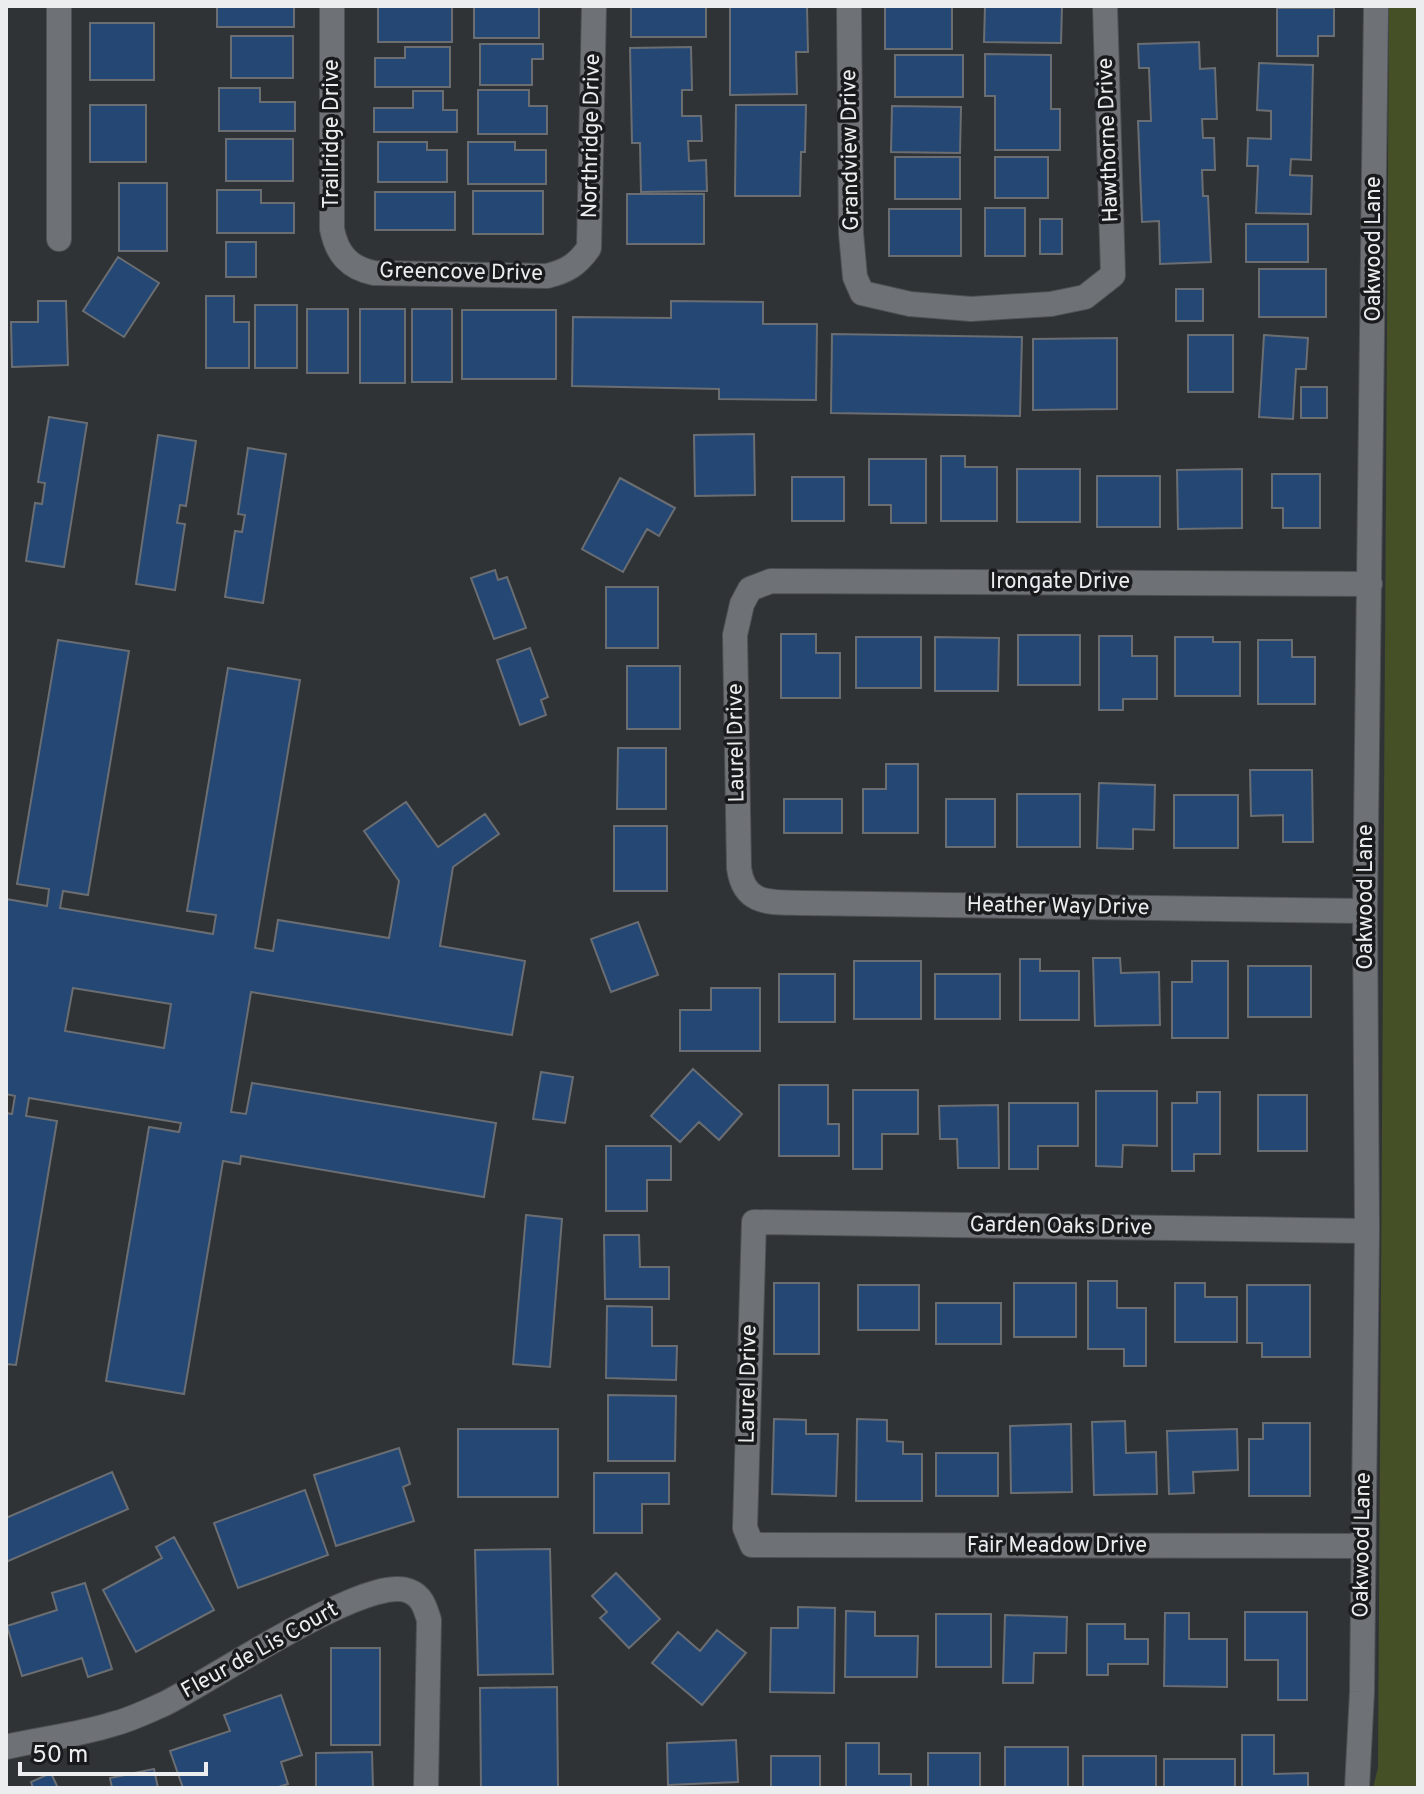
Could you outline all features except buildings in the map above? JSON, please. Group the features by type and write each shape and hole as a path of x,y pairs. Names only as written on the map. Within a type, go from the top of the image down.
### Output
{"street":[{"path":"59,6 59,239"},
{"name":"Trailridge Drive","path":"332,6 332,229 336,246 345,259"},
{"name":"Northridge Drive","path":"578,264 589,248 594,6"},
{"name":"Grandview Drive","path":"849,6 851,233 855,277 862,293 910,304 971,309 1051,304 1085,297 1113,275"},
{"name":"Hawthorne Drive","path":"1105,6 1113,275"},
{"name":"Oakwood Lane","path":"1357,1788 1362,1692 1367,1231 1365,911 1376,6"},
{"name":"Greencove Drive","path":"345,259 359,270 374,273 547,276 578,264"},
{"name":"Irongate Drive","path":"750,589 771,581 813,580 1370,584"},
{"name":"Laurel Drive","path":"750,589 742,604 735,635 739,868 741,884 751,896"},
{"name":"Heather Way Drive","path":"751,896 763,901 802,903 1365,911"},
{"name":"Laurel Drive","path":"752,1545 745,1528 754,1222"},
{"name":"Garden Oaks Drive","path":"754,1222 1367,1231"},
{"name":"Fair Meadow Drive","path":"752,1545 1363,1546"},
{"name":"Fleur de Lis Court","path":"6,1747 114,1724 165,1703 301,1625 361,1597 403,1589 411,1591 424,1604 429,1620 426,1788"}],"green space":[{"path":"1389,6 1418,6 1418,1788 1373,1788 1378,1768"}]}
